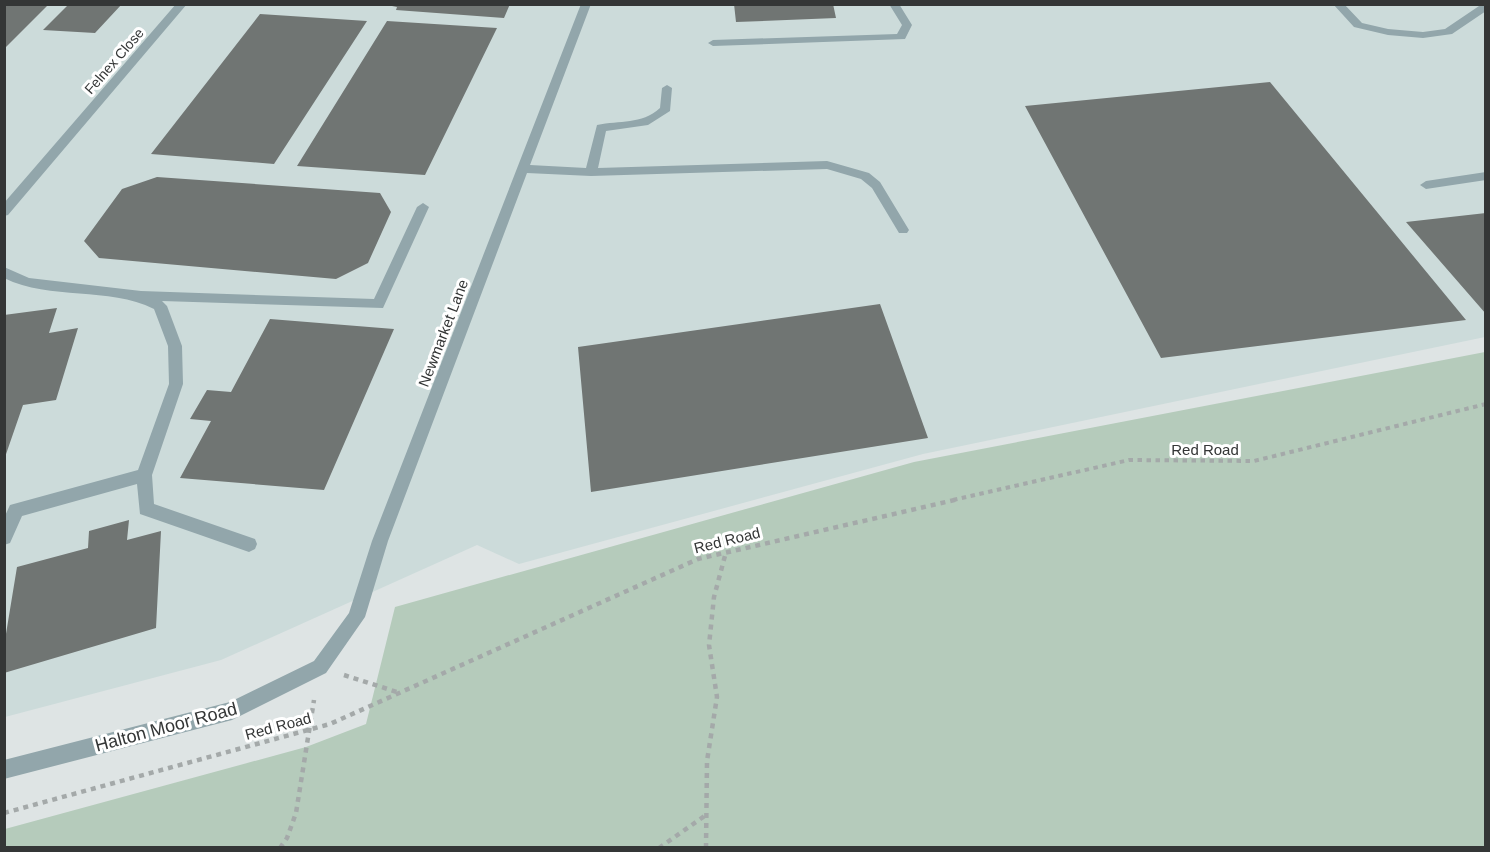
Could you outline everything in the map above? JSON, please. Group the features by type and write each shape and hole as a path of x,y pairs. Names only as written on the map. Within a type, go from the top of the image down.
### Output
{"street":[{"name":"Felnex Close","path":"4,212 182,4"},
{"name":"Newmarket Lane","path":"320,667 356,616 380,541 586,4"},
{"path":"713,43 901,37 907,25 894,4"},
{"path":"1338,4 1358,25 1388,32 1423,35 1449,32 1485,6"},
{"path":"591,172 601,128 642,124 657,118 666,109 667,88"},
{"path":"524,169 591,172 827,165 865,176 876,185 903,230"},
{"path":"1426,186 1485,176"},
{"path":"4,272 27,283 138,295 378,304 423,207"},
{"path":"138,295 160,306 175,346 176,384 144,475 146,509 249,544"},
{"path":"4,538 16,510 144,475"},
{"name":"Halton Moor Road","path":"4,770 232,711 320,667"}],"path":[{"name":"Red Road","path":"4,813 330,724 698,559 1129,460 1254,461 1485,404"},
{"path":"706,848 707,761 717,697 709,645 714,597 726,552"},
{"path":"280,848 286,840 303,783 309,729 320,667 398,692"},
{"path":"659,848 706,814"}],"shaded area":[{"path":"5,5 1485,5 1485,337 923,454 519,564 477,545 221,660 5,717"}],"green space":[{"path":"1485,352 1485,847 5,847 5,829 306,747 366,724 395,607 914,462"}],"building":[{"path":"5,4 49,4 5,48"},
{"path":"69,4 122,4 95,33 43,30"},
{"path":"382,4 510,4 504,18 396,10 397,7"},
{"path":"734,4 833,4 836,18 736,22"},
{"path":"260,14 367,21 274,164 151,154"},
{"path":"387,21 497,28 425,175 297,166"},
{"path":"1270,82 1466,320 1161,358 1025,106"},
{"path":"157,177 380,193 391,212 368,263 336,279 99,258 84,241 122,189"},
{"path":"1486,213 1486,314 1406,222"},
{"path":"880,304 928,438 591,492 578,347"},
{"path":"57,308 49,333 78,328 56,400 23,405 4,460 4,315"},
{"path":"270,319 394,329 324,490 180,478 211,421 190,419 207,390 231,392"},
{"path":"129,520 127,540 161,531 156,628 4,673 4,646 17,567 88,548 89,531"}]}
